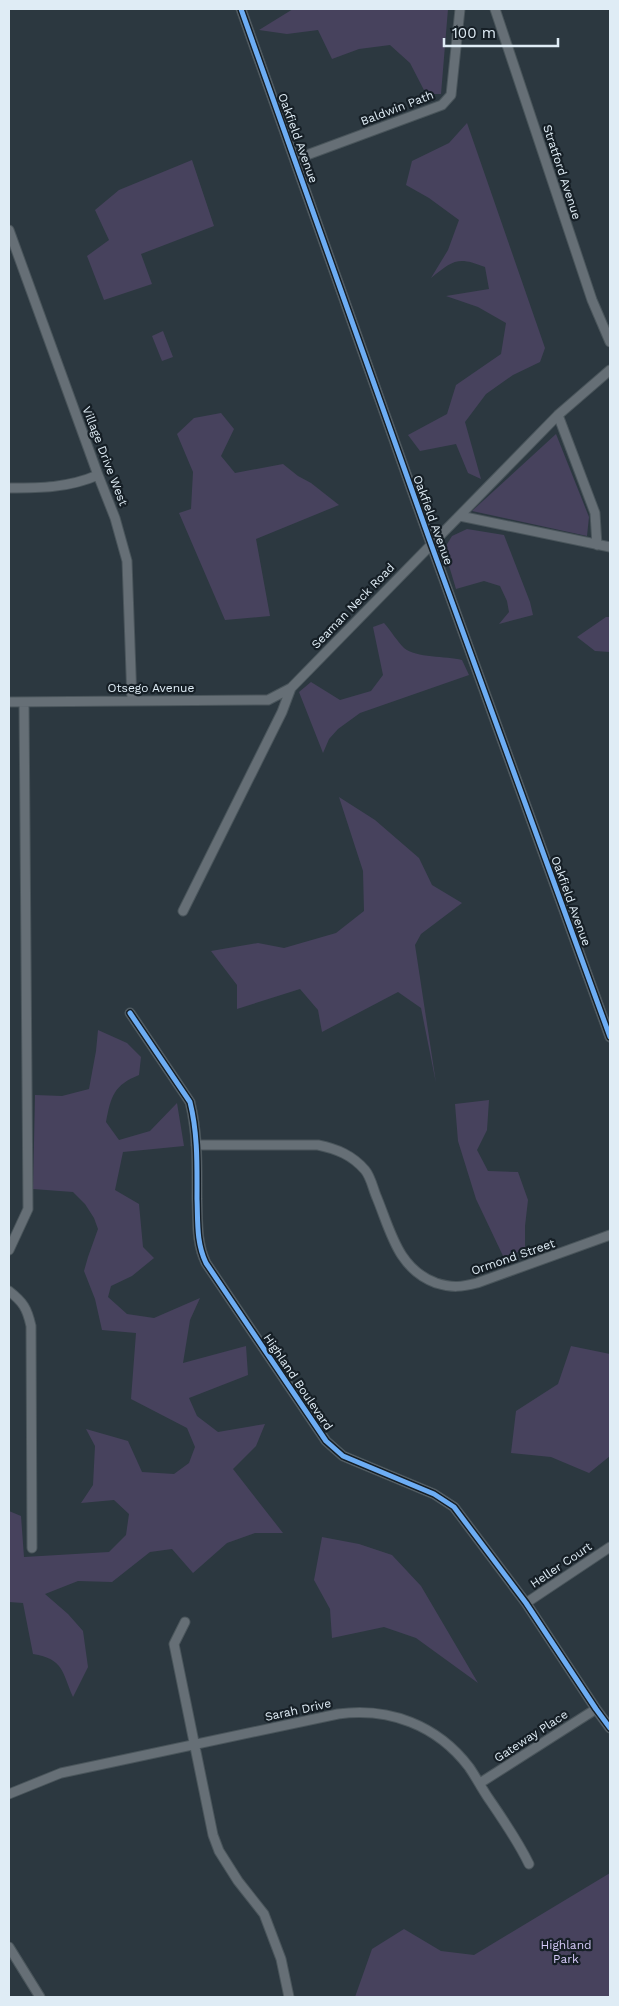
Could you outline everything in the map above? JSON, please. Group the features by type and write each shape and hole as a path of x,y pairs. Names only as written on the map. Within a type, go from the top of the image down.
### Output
{"street":[{"name":"Oakfield Avenue","path":"241,9 296,159 431,544 610,1037"},
{"name":"Baldwin Path","path":"296,159 442,105 450,95 460,9"},
{"name":"Stratford Avenue","path":"494,9 592,300 610,342"},
{"name":"Village Drive West","path":"9,230 115,518 127,561 132,701"},
{"name":"Seaman Neck Road","path":"183,911 282,712 291,688 558,415 610,370"},
{"path":"558,415 596,513 597,545"},
{"path":"9,488 54,487 80,483 98,476"},
{"path":"460,516 610,547"},
{"name":"Otsego Avenue","path":"9,702 268,700 291,688"},
{"path":"9,1250 28,1209 24,702"},
{"name":"Highland Boulevard","path":"130,1013 190,1102 196,1145 198,1231 200,1250 206,1263 326,1441 343,1456 434,1494 454,1507 526,1603 610,1728"},
{"name":"Ormond Street","path":"196,1145 318,1145 337,1150 354,1160 366,1172 400,1254 411,1268 426,1279 446,1286 461,1288 478,1283 610,1235"},
{"path":"9,1291 19,1299 27,1310 31,1326 32,1548"},
{"name":"Heller Court","path":"526,1603 610,1547"},
{"path":"185,1622 174,1644 213,1835 219,1851 238,1881 264,1914 281,1959 289,1997"},
{"name":"Gateway Place","path":"480,1783 596,1709"},
{"name":"Sarah Drive","path":"9,1794 60,1773 338,1714 380,1713 404,1719 423,1728 444,1742 457,1754 480,1783 518,1842 529,1864"},
{"path":"9,1947 40,1997"}],"green space":[{"path":"293,9 448,9 441,94 426,94 410,63 390,45 359,49 332,59 318,30 287,34 259,30"},
{"path":"467,123 545,348 540,362 513,375 486,394 465,422 481,479 468,473 456,444 420,451 408,435 447,414 456,385 501,354 506,323 478,307 446,296 489,289 485,267 468,262 456,262 445,267 431,278 448,250 459,220 429,198 406,185 412,161 449,143"},
{"path":"192,160 214,226 141,254 152,284 104,300 87,256 109,240 95,210 119,190"},
{"path":"163,331 173,357 162,361 152,336"},
{"path":"221,413 234,429 221,456 235,473 283,464 339,505 256,539 270,616 225,620 179,513 191,509 193,472 177,434 194,418"},
{"path":"556,434 589,517 587,536 472,511"},
{"path":"467,529 504,535 530,602 533,615 499,624 509,612 507,601 500,586 484,581 456,589 444,549 452,536"},
{"path":"606,617 610,617 610,652 595,651 577,637"},
{"path":"384,623 404,648 416,654 462,660 469,675 360,713 338,729 329,739 323,753 299,692 311,682 340,700 371,691 383,675 373,627"},
{"path":"339,797 375,820 419,858 432,885 462,903 421,934 415,945 436,1083 421,1008 398,992 322,1032 318,1010 300,989 237,1009 237,985 211,951 258,943 284,948 336,933 364,911 363,871"},
{"path":"98,1030 127,1043 141,1057 139,1075 119,1087 110,1105 106,1122 119,1140 150,1131 177,1103 184,1146 123,1152 115,1190 139,1204 143,1247 154,1258 132,1276 111,1286 108,1297 127,1314 154,1318 200,1298 190,1320 183,1363 246,1346 248,1375 189,1398 197,1416 218,1432 265,1424 256,1446 233,1469 283,1533 255,1533 227,1543 193,1573 172,1549 150,1552 112,1582 78,1581 45,1594 68,1614 83,1631 88,1667 73,1697 61,1668 51,1659 33,1654 23,1603 9,1602 9,1511 21,1516 24,1557 109,1552 126,1535 129,1514 114,1500 81,1503 93,1485 95,1446 86,1429 128,1441 142,1472 174,1474 189,1463 195,1447 187,1428 131,1399 136,1333 102,1330 95,1299 84,1271 98,1229 94,1218 85,1204 73,1192 33,1189 35,1095 62,1096 89,1089"},
{"path":"489,1100 487,1130 477,1150 488,1171 518,1172 528,1200 525,1247 504,1258 476,1199 458,1141 455,1104"},
{"path":"571,1346 610,1354 610,1456 589,1473 551,1457 511,1453 516,1411 558,1384"},
{"path":"322,1537 359,1544 392,1555 421,1586 478,1683 416,1638 384,1627 332,1638 330,1609 314,1580"},
{"name":"Highland Park","path":"610,1873 610,1997 355,1997 372,1949 404,1929 441,1951 474,1955"}],"cycle path":[{"path":"241,9 431,544 610,1037"},
{"path":"130,1013 190,1102 196,1150 198,1231 206,1263 326,1441 343,1456 434,1494 454,1507 526,1603 610,1728"}]}
